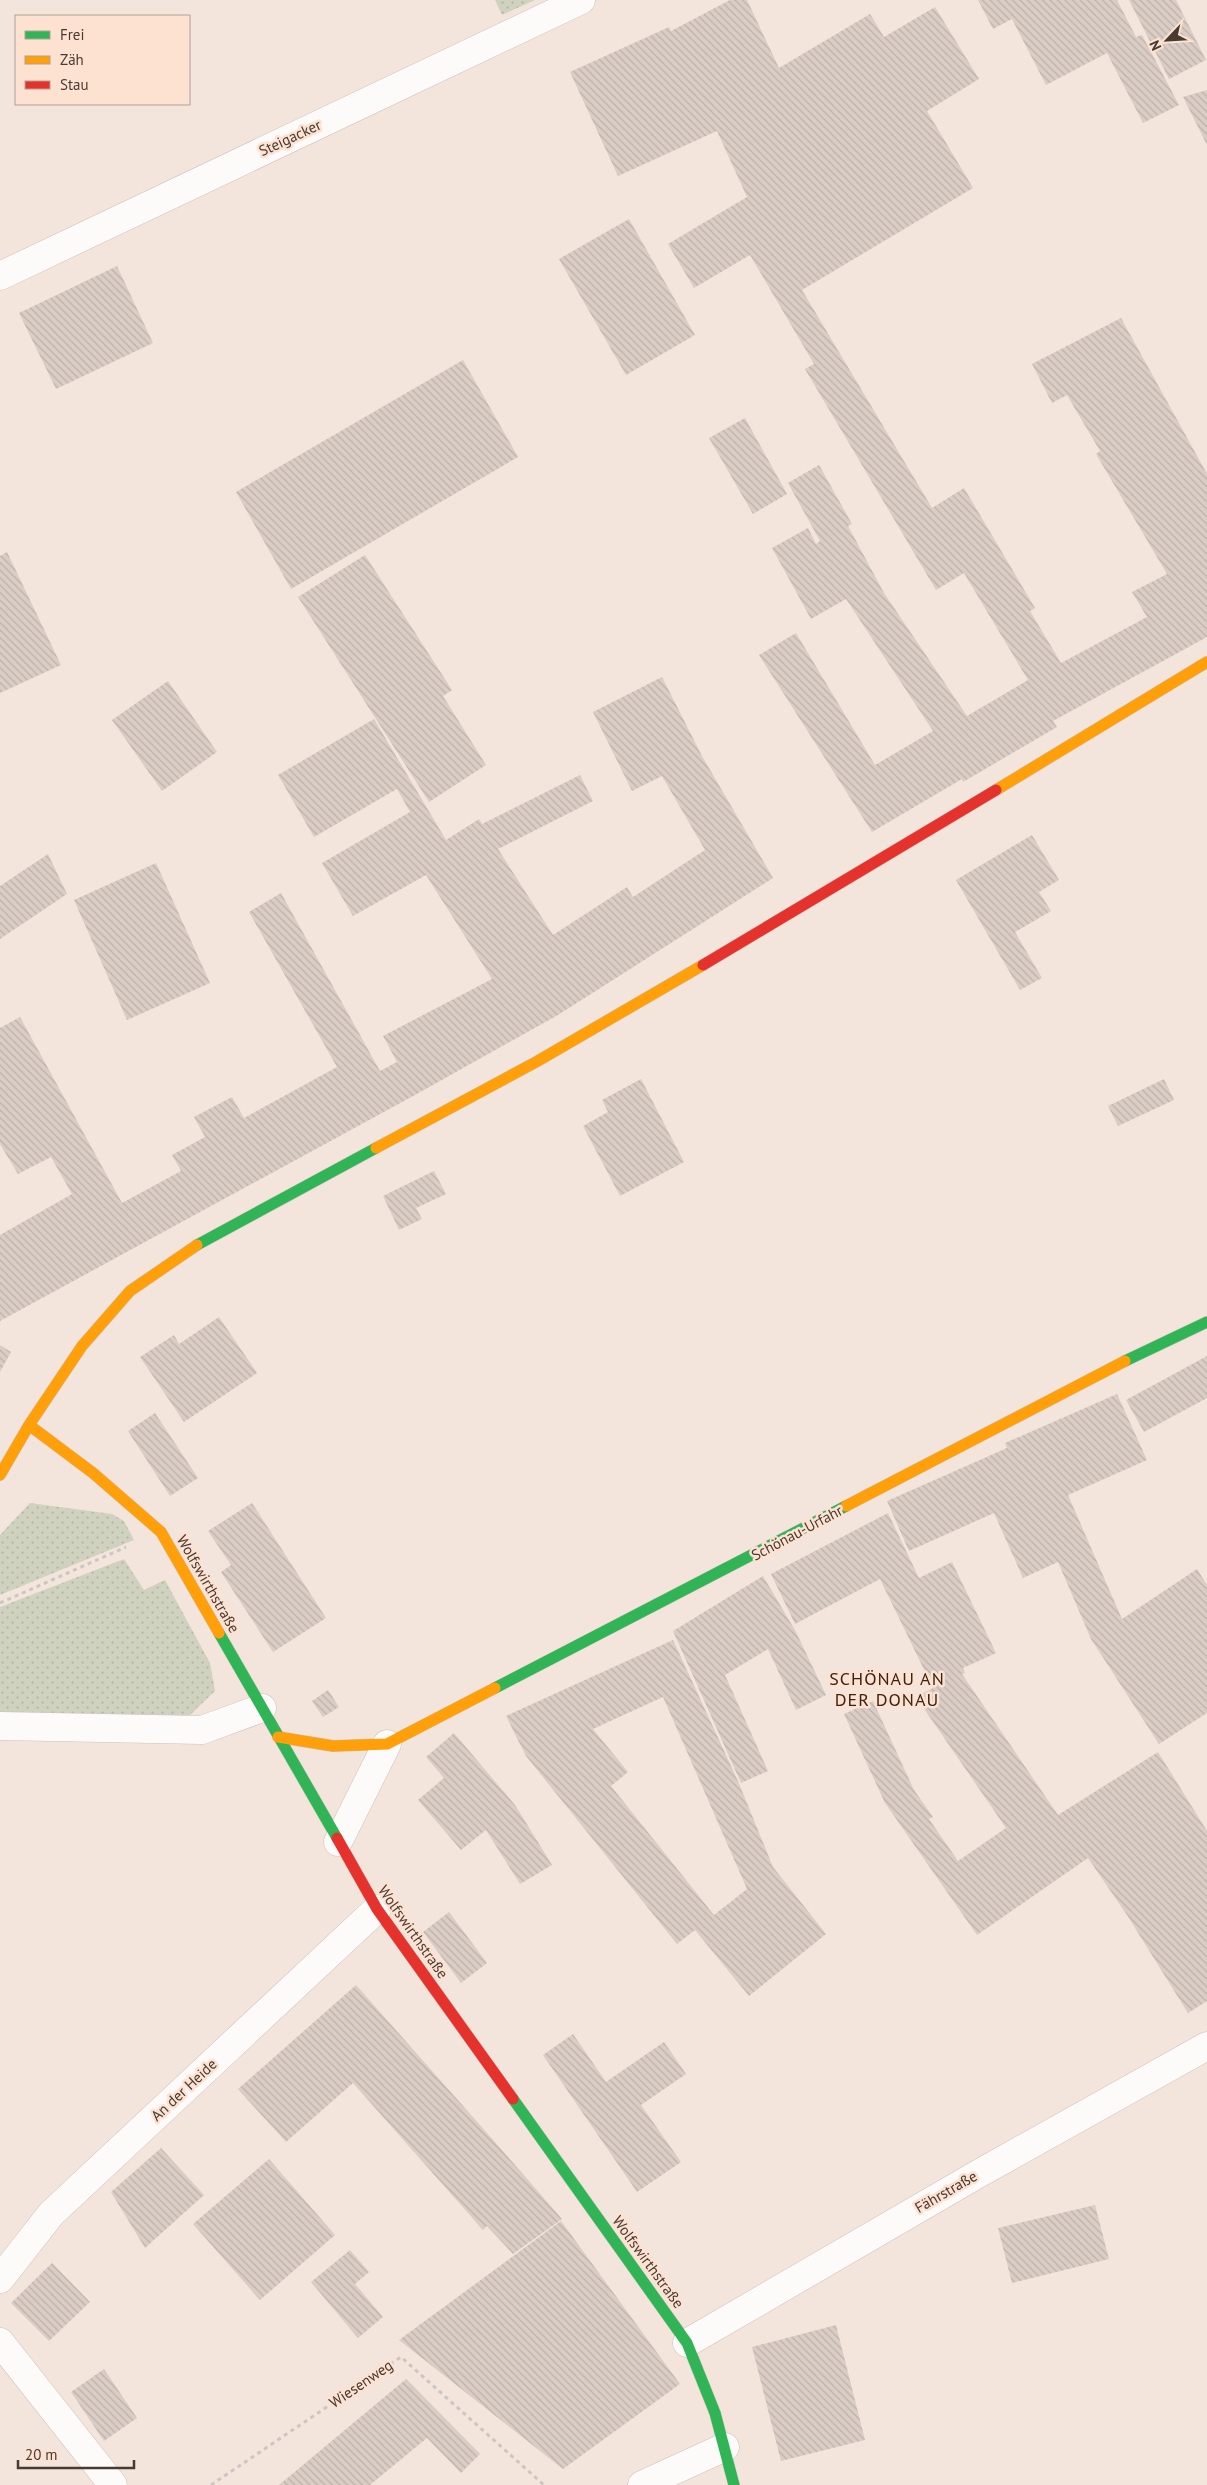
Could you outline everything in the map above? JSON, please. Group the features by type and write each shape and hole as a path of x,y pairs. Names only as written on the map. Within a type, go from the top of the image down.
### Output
{"street":[{"name":"Steigacker","path":"0,276 581,0"},
{"path":"0,1474 29,1425 82,1346 130,1291 204,1240 536,1062 816,898 1207,662"},
{"name":"Schönau-Urfahr","path":"278,1737 333,1746 387,1744 1120,1364 1207,1322"},
{"name":"Wolfswirthstraße","path":"29,1425 93,1473 161,1532 377,1909 687,2343 703,2377 725,2447 734,2485"},
{"path":"0,1726 202,1730 262,1708"},
{"path":"338,1842 387,1744"},
{"name":"An der Heide","path":"0,2279 51,2214 377,1909"},
{"name":"Fährstraße","path":"687,2343 978,2174 1207,2046"},
{"path":"0,2342 113,2485"},
{"path":"642,2485 725,2447"}],"path":[{"path":"0,1603 161,1532"},
{"name":"Wiesenweg","path":"211,2485 401,2357 544,2485"}],"green space":[{"path":"495,0 535,0 502,15"},
{"path":"30,1503 112,1514 124,1521 134,1540 0,1595 0,1535"},
{"path":"124,1559 144,1590 165,1580 210,1663 215,1691 189,1716 150,1724 0,1715 0,1607"}],"building":[{"path":"730,0 747,0 779,68 870,14 884,37 935,7 979,79 927,111 973,188 802,290 932,508 964,488 1035,608 1030,611 1061,663 1147,617 1132,592 1167,574 1096,454 1100,451 1067,395 1052,403 1032,364 1121,318 1207,474 1207,637 1053,721 1057,727 963,782 962,779 872,832 759,655 796,633 875,765 933,731 846,599 811,619 772,548 808,528 816,544 820,541 788,483 819,465 852,524 848,526 884,593 967,716 1028,680 964,573 936,590 805,369 814,364 750,255 694,288 668,244 747,197 717,131 618,176 570,72 669,27 671,31"},
{"path":"978,0 1117,0 1136,37 1142,35 1179,105 1143,123 1107,53 1046,85 1012,19 993,29"},
{"path":"1129,0 1176,0 1206,60 1169,79"},
{"path":"1207,90 1207,145 1183,97"},
{"path":"629,219 695,335 626,375 559,259"},
{"path":"117,266 153,343 56,389 19,313"},
{"path":"463,360 518,457 291,589 236,492"},
{"path":"745,418 787,494 753,514 709,438"},
{"path":"7,552 61,665 0,693 0,556"},
{"path":"365,555 452,690 443,696 486,765 429,802 298,597"},
{"path":"662,677 702,756 773,878 558,1015 0,1321 0,1235 72,1194 51,1157 18,1174 0,1144 0,1028 20,1017 122,1203 181,1171 172,1155 205,1137 194,1117 232,1097 244,1118 337,1067 249,912 281,893 380,1071 397,1062 383,1036 492,979 426,875 353,916 322,863 410,812 397,789 314,837 278,775 374,719 446,840 479,819 482,824 580,775 593,801 498,849 553,935 627,887 633,897 705,850 662,776 632,791 593,712"},
{"path":"168,681 217,752 162,791 112,720"},
{"path":"1032,835 1059,880 1039,892 1051,911 1015,932 1042,978 1020,990 956,880"},
{"path":"48,854 67,894 0,939 0,886"},
{"path":"156,863 210,983 127,1020 74,900"},
{"path":"641,1079 684,1162 620,1196 583,1126 608,1112 602,1100"},
{"path":"1164,1079 1174,1100 1118,1126 1108,1106"},
{"path":"434,1171 446,1194 416,1208 422,1219 399,1230 383,1196"},
{"path":"219,1317 257,1373 184,1422 140,1357 174,1335 179,1344"},
{"path":"0,1345 11,1352 0,1372"},
{"path":"1207,1356 1207,1398 1144,1432 1126,1400"},
{"path":"1117,1394 1147,1460 1068,1495 1122,1619 1197,1569 1207,1585 1207,1713 1159,1744 1091,1639 1058,1562 1023,1578 994,1513 909,1551 887,1501 1007,1448 1005,1443"},
{"path":"155,1413 198,1478 170,1496 128,1431"},
{"path":"252,1503 326,1618 273,1652 221,1572 231,1565 208,1531"},
{"path":"888,1513 919,1578 952,1562 996,1653 963,1668 965,1673 962,1674 1058,1815 1158,1752 1207,1831 1207,2001 1188,2013 1127,1915 1088,1858 977,1935 885,1803 844,1714 873,1701 914,1790 933,1817 929,1819 958,1861 1006,1828 916,1697 933,1688 880,1579 795,1624 771,1574"},
{"path":"763,1576 796,1632 826,1695 796,1710 768,1649 725,1675 768,1771 741,1783 673,1631"},
{"path":"673,1640 738,1781 773,1867 826,1934 749,1996 695,1930 677,1944 526,1756 506,1716","holes":["663,1697 747,1889 714,1915 611,1786 628,1772 593,1729"]},
{"path":"328,1690 339,1707 323,1717 312,1701"},
{"path":"454,1733 515,1805 552,1865 520,1884 486,1830 461,1850 418,1800 444,1778 426,1757"},
{"path":"449,1912 487,1963 461,1983 423,1932"},
{"path":"356,1985 562,2219 513,2254 487,2226 483,2230 353,2083 286,2142 238,2089"},
{"path":"573,2034 606,2082 664,2042 686,2074 641,2105 681,2162 637,2192 543,2055"},
{"path":"161,2148 204,2195 145,2248 111,2192"},
{"path":"269,2159 335,2235 260,2300 193,2224"},
{"path":"1095,2205 1109,2259 1012,2283 998,2228"},
{"path":"561,2221 680,2384 563,2469 399,2340"},
{"path":"350,2250 369,2272 355,2284 383,2317 358,2338 311,2282"},
{"path":"52,2263 90,2302 49,2341 11,2303"},
{"path":"836,2325 865,2440 781,2461 752,2347"},
{"path":"104,2369 137,2418 104,2441 71,2392"},
{"path":"406,2379 480,2454 461,2473 427,2438 370,2485 279,2485"}],"traffic: fast":[{"path":"197,1245 376,1148"},
{"path":"1125,1361 1207,1322"},
{"path":"495,1688 846,1506"},
{"path":"219,1633 337,1838"},
{"path":"513,2099 687,2343 715,2413 734,2485"}],"traffic: slow":[{"path":"996,790 1207,662"},
{"path":"376,1148 536,1062 703,965"},
{"path":"0,1475 29,1425 82,1346 130,1291 197,1245"},
{"path":"846,1506 1125,1361"},
{"path":"29,1425 93,1473 161,1532 219,1633"},
{"path":"278,1737 333,1746 387,1744 495,1688"}],"traffic: jam":[{"path":"703,965 996,790"},
{"path":"337,1838 377,1909 513,2099"}],"district":[{"name":"SCHÖNAU AN DER DONAU","path":"887,1689"}]}
